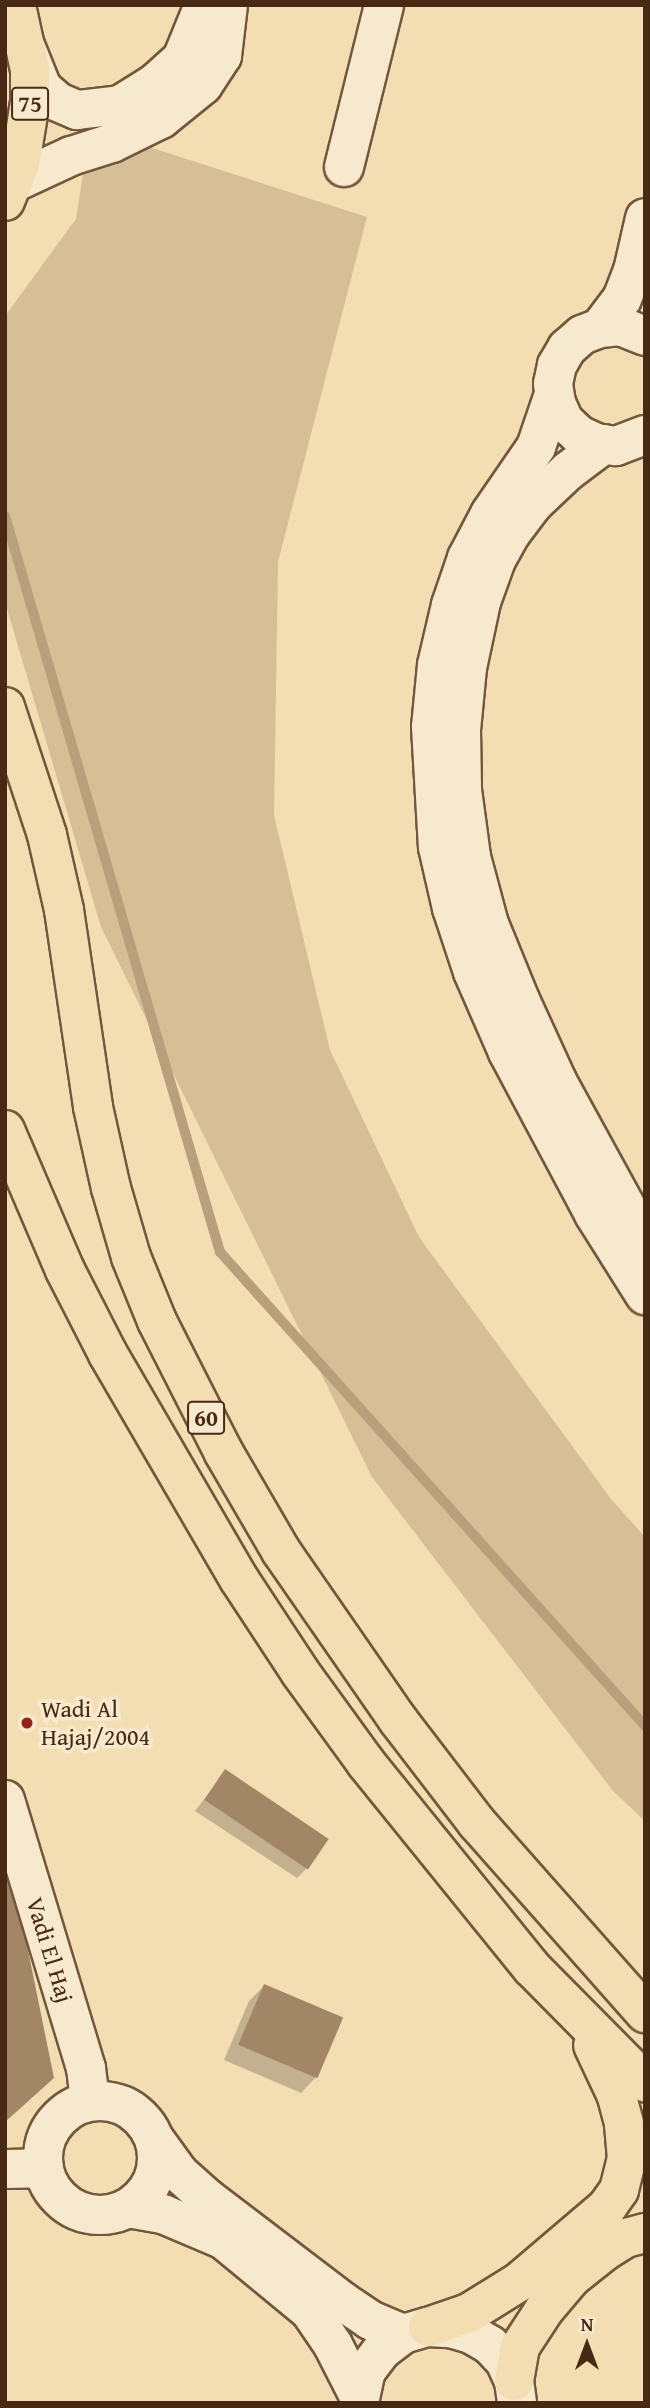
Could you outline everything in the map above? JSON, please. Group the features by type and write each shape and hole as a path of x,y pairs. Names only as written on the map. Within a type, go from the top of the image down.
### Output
{"highway":[{"name":"75","path":"9,192 28,124 30,70 16,5"},
{"name":"60","path":"5,707 47,835 61,897 93,1107 111,1188 131,1257 157,1321 224,1453 281,1551 390,1708 477,1824 645,2013"},
{"name":"60","path":"5,1130 65,1270 108,1354 246,1590 300,1672 366,1763 466,1888 582,2021 645,2082"},
{"path":"416,2331 469,2313 509,2289 607,2207 619,2190 627,2159 624,2123 617,2096 582,2021"},
{"path":"516,2392 520,2347 544,2309 572,2278 605,2251 626,2238 645,2233"}],"street":[{"path":"26,48 42,88 58,102 78,110 120,105 154,84 182,59 204,5"},
{"path":"9,192 71,156 112,143 162,119 204,85 222,56 228,5"},
{"path":"344,167 384,5"},
{"path":"600,328 622,299 633,271 645,218"},
{"path":"645,336 620,326 600,328 582,335 567,348 557,365 554,394 536,447 490,514 467,558 451,605 437,665 431,727 437,835 452,908 473,972 508,1052 594,1214 645,1295"},
{"path":"554,394 564,421 579,435 616,446 645,435"},
{"path":"604,444 568,471 533,504 511,533 496,560 481,603 467,668 461,730 462,790 478,883 489,924 557,1081 645,1242"},
{"name":"Vadi El Haj","path":"5,1800 86,2068 90,2101"},
{"path":"359,2400 333,2345 310,2311 225,2240 163,2214 128,2208 102,2214 76,2210 61,2199 50,2185 44,2168 43,2150 48,2133 58,2118 73,2107 90,2101 122,2105 148,2125 155,2140 179,2173 207,2198 370,2320 416,2331 461,2331 490,2345 505,2361 516,2392"},
{"path":"128,2208 144,2196 154,2179 158,2159 155,2140"},
{"path":"5,2169 44,2168"},
{"path":"359,2400 366,2371 382,2350 416,2331"}],"shaded area":[{"path":"90,128 367,217 278,562 274,815 330,1050 419,1237 611,1499 645,1537 645,1821 613,1791 372,1477 101,927 5,602 5,316 76,219"}],"building":[{"path":"225,1769 329,1839 308,1870 204,1800"},
{"path":"5,1837 54,2078 5,2122"},
{"path":"264,1984 343,2018 317,2078 238,2045"}],"waterway":[{"path":"5,516 220,1252 645,1726"}],"place":[{"name":"Wadi Al Hajaj/2004","path":"27,1723"}]}
